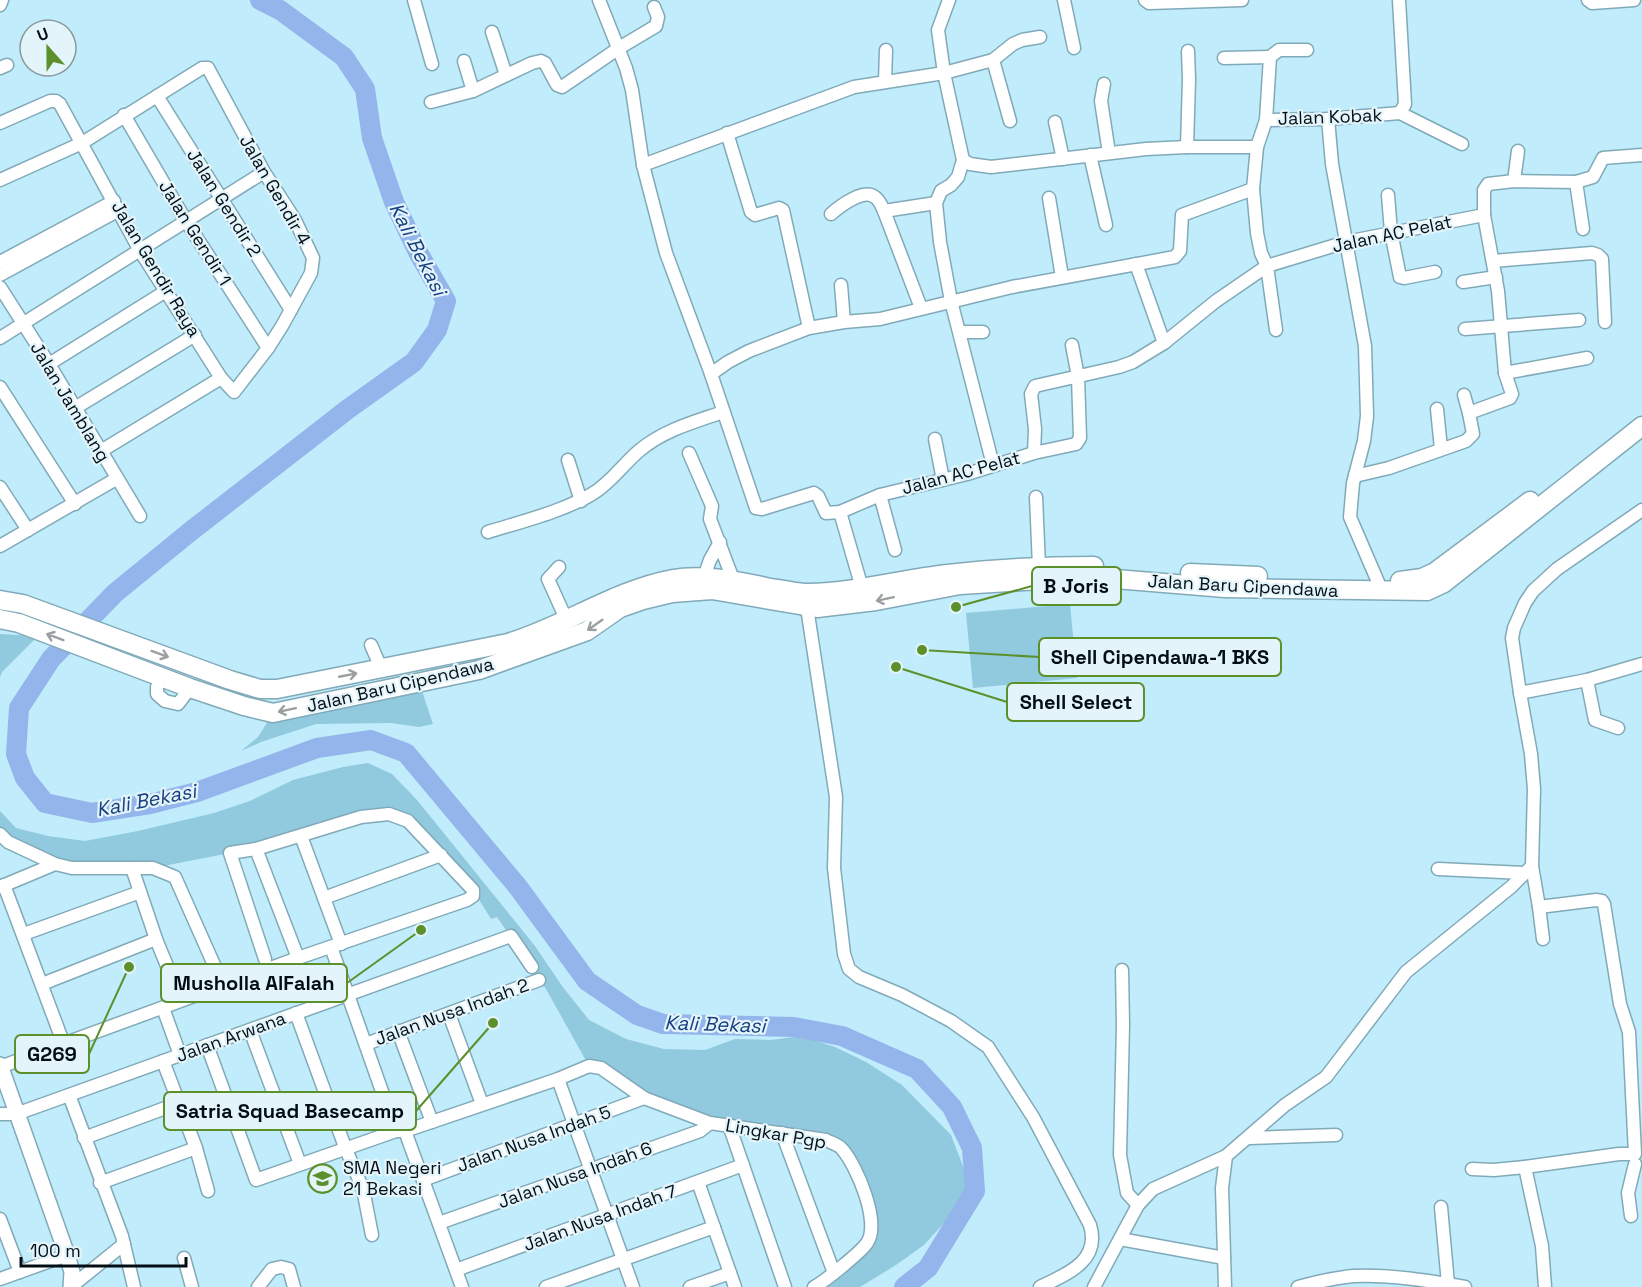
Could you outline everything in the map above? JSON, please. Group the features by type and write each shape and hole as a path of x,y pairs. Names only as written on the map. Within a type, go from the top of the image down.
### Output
{"main road":[{"name":"Jalan Baru Cipendawa","path":"0,619 18,623 190,688 244,706 273,712 479,670 587,631 620,608 672,593 712,590 806,600 876,601 1030,571 1236,588 1427,591 1444,583 1642,412"},
{"name":"Jalan Baru Cipendawa","path":"0,600 23,604 260,689 278,689 508,643 617,596 647,585 677,578 704,577 734,582 806,600 948,574 1093,566 1378,582 1422,578 1435,572 1533,506 1642,426"},
{"path":"414,661 419,682"}],"street":[{"path":"0,5 3,0"},
{"path":"414,0 432,64"},
{"path":"599,0 632,90 643,165 666,253 711,374 756,508 762,509 814,493 818,496 824,512 829,514 840,512 862,588"},
{"path":"949,0 938,30 944,73 963,160 958,177 951,185 940,191 936,203 940,242 951,301 993,465"},
{"path":"1064,0 1074,48"},
{"path":"1145,0 1149,3 1242,0"},
{"path":"1399,0 1405,104 1400,113 1462,144"},
{"path":"1588,0 1592,3 1634,0"},
{"path":"431,102 473,91 532,63 543,62 557,85 562,87 618,48 656,26 657,17 654,7"},
{"path":"492,32 506,75"},
{"path":"643,165 854,87 944,73 993,60 1013,44 1040,37"},
{"path":"885,82 886,50"},
{"path":"1224,58 1270,57 1279,50 1307,50"},
{"path":"1187,147 1188,51"},
{"path":"1266,120 1270,57"},
{"path":"993,60 1010,121"},
{"path":"464,61 473,91"},
{"name":"Jalan Gendir 4","path":"157,96 202,68 208,68 264,172 295,220 313,258 311,273 291,310 268,348 234,392"},
{"path":"1104,84 1101,101 1109,153"},
{"path":"0,180 82,143 157,96"},
{"name":"Jalan Gendir 2","path":"157,96 291,310"},
{"name":"Jalan Gendir Raya","path":"0,123 50,101 60,104 139,249 221,378 234,392"},
{"name":"Jalan Kobak","path":"1276,330 1267,266 1258,244 1253,189 1257,147 1266,120 1328,119 1400,113"},
{"name":"Jalan Gendir 1","path":"124,116 186,221 268,348"},
{"path":"1328,119 1332,164 1365,346 1367,394 1364,441 1355,476 1350,517 1378,582"},
{"path":"1055,122 1062,159"},
{"path":"727,133 751,212 755,215 779,207 783,210 809,328"},
{"path":"963,160 970,164 991,167 1109,153 1187,147 1257,147"},
{"path":"1514,181 1518,151"},
{"path":"1090,155 1106,225"},
{"path":"1469,413 1510,398 1512,394 1505,373 1496,277 1484,215 1486,186 1514,181 1576,182 1593,177 1603,158 1642,155"},
{"path":"0,338 264,172"},
{"path":"1576,182 1583,229"},
{"path":"711,374 748,351 809,328 844,321 880,319 1062,277 1175,257 1178,254 1182,215 1253,189"},
{"path":"831,214 844,203 864,195 876,197 884,211 921,308"},
{"path":"1388,195 1391,232 1400,277 1434,272"},
{"path":"1049,198 1062,277"},
{"path":"884,211 936,203"},
{"path":"0,262 116,205"},
{"path":"0,275 116,205"},
{"name":"Jalan AC Pelat","path":"840,512 880,495 943,480 1034,453 1035,429 1031,394 1033,387 1133,362 1164,343 1216,301 1267,266 1346,242 1484,215"},
{"path":"1493,261 1592,253 1598,255 1602,259 1605,322"},
{"path":"1136,264 1164,343"},
{"path":"1463,282 1496,277"},
{"path":"841,285 844,321"},
{"name":"Jalan Jamblang","path":"0,287 140,516"},
{"path":"49,364 166,291"},
{"path":"1465,328 1579,320"},
{"path":"960,332 983,332"},
{"path":"75,408 195,335"},
{"path":"1034,453 1079,442 1078,377 1072,345"},
{"path":"1505,373 1587,357"},
{"path":"101,451 221,378"},
{"path":"0,387 75,504"},
{"path":"1355,476 1389,468 1471,438 1473,434 1464,395"},
{"path":"1437,409 1441,449"},
{"path":"488,532 580,501 603,487 650,442 679,427 723,412"},
{"path":"935,439 943,480"},
{"path":"689,453 712,507 710,519 734,582"},
{"path":"568,460 580,501"},
{"path":"0,546 116,479"},
{"path":"0,487 27,530"},
{"path":"880,495 895,550"},
{"path":"1030,571 1036,497"},
{"path":"1543,939 1539,907 1528,869 1534,789 1531,754 1512,638 1525,603 1533,591 1557,569 1642,510"},
{"path":"704,577 720,542"},
{"path":"559,567 548,579 566,619"},
{"path":"806,600 836,797 834,868 844,954 849,969 859,977 902,995 951,1021 988,1047 1033,1117 1090,1225 1093,1235 1089,1251 1082,1263 1070,1273 1040,1287"},
{"path":"371,645 381,668"},
{"path":"1520,693 1587,680 1642,664"},
{"path":"1587,680 1595,720 1618,728"},
{"path":"71,1286 72,1272 67,1255 0,1066 298,958 467,900 473,896 473,890 408,821 389,814 362,817 256,849 230,853 265,959"},
{"path":"0,834 8,842 55,864 72,868 153,868 175,878 223,985"},
{"path":"301,836 324,898 349,994 366,1044 423,1180 462,1287"},
{"path":"256,849 298,958"},
{"path":"324,898 441,855"},
{"path":"55,864 2,886 24,934 63,1042"},
{"path":"132,868 156,939 181,1000"},
{"path":"1438,869 1528,869"},
{"path":"1095,1287 1138,1205 1153,1189 1226,1156 1286,1105 1326,1077 1406,972 1502,895 1528,869"},
{"path":"24,934 140,892"},
{"path":"1539,907 1596,900 1604,904 1620,1004 1629,1032 1637,1161 1628,1193 1630,1216"},
{"name":"Jalan Arwana","path":"0,1114 16,1114 511,936 532,968"},
{"path":"42,984 156,939"},
{"path":"1122,970 1120,1155 1127,1193 1138,1205"},
{"name":"Jalan Nusa Indah 2","path":"366,1044 539,980"},
{"path":"164,1008 180,1055"},
{"path":"296,1013 345,1147 363,1189 372,1235"},
{"path":"449,1014 482,1104"},
{"path":"250,1030 300,1164"},
{"path":"398,1031 432,1122"},
{"path":"207,1045 256,1180 345,1147 432,1122 558,1078 633,1287"},
{"path":"163,1061 196,1148 208,1191"},
{"name":"Lingkar Pgp","path":"558,1078 589,1066 601,1068 644,1098 710,1123 826,1140 841,1148 854,1168 872,1217 872,1229 868,1243 814,1287"},
{"path":"69,1095 124,1245 134,1287"},
{"name":"Jalan Nusa Indah 5","path":"423,1180 644,1098"},
{"path":"84,1138 179,1103"},
{"name":"Jalan Nusa Indah 6","path":"439,1223 700,1131 710,1123"},
{"path":"729,1125 785,1287"},
{"path":"782,1133 834,1273"},
{"path":"1249,1138 1336,1135"},
{"path":"100,1183 196,1148"},
{"path":"1472,1169 1494,1170 1526,1167 1618,1154 1637,1161"},
{"path":"1225,1287 1222,1188 1226,1156"},
{"name":"Jalan Nusa Indah 7","path":"456,1270 743,1166"},
{"path":"1526,1167 1542,1246 1545,1287"},
{"path":"698,1182 735,1287"},
{"path":"1441,1207 1448,1284"},
{"path":"0,1219 20,1272"},
{"path":"546,1287 714,1227"},
{"path":"1120,1239 1224,1258"},
{"path":"71,1286 124,1245"},
{"path":"0,1279 67,1255"},
{"path":"184,1258 192,1287"},
{"path":"258,1287 272,1269 281,1267 289,1269 294,1287"},
{"path":"690,1287 730,1273"},
{"path":"1298,1287 1335,1278 1448,1284 1465,1287"}],"shaded area":[{"path":"1070,604 1077,678 973,688 966,613"},
{"path":"0,634 38,636 2,672 0,677"},
{"path":"419,682 433,724 419,727 391,723 316,724 241,751 258,737 268,721"},
{"path":"368,763 392,774 417,800 535,946 589,1020 626,1039 664,1049 705,1050 735,1039 771,1040 801,1036 835,1047 866,1062 902,1085 951,1135 969,1182 960,1203 924,1245 860,1287 810,1287 867,1243 872,1217 841,1148 710,1123 589,1066 546,989 497,917 491,919 470,885 441,855 389,814 230,853 153,868 72,868 0,834 0,811 16,828 48,836 85,841 138,831 214,813 250,801 293,780"}],"waterway":[{"name":"Kali Bekasi","path":"260,0 280,10 344,57 365,89 372,138 394,202 419,254 446,301 437,330 414,362 348,409 115,593 51,659 19,708 16,754 25,778 45,803 92,813 150,804 197,792 317,748 371,740 406,753 518,887 587,981 637,1015 663,1024 794,1027 842,1036 917,1069 952,1107 972,1148 975,1191 928,1268 904,1287"}],"place":[{"name":"B Joris","path":"956,607"},
{"name":"Shell Cipendawa-1 BKS","path":"922,650"},
{"name":"Shell Select","path":"896,667"},
{"name":"Musholla AlFalah","path":"421,930"},
{"name":"G269","path":"129,967"},
{"name":"Satria Squad Basecamp","path":"493,1023"},
{"name":"SMA Negeri 21 Bekasi","path":"322,1178"}]}
